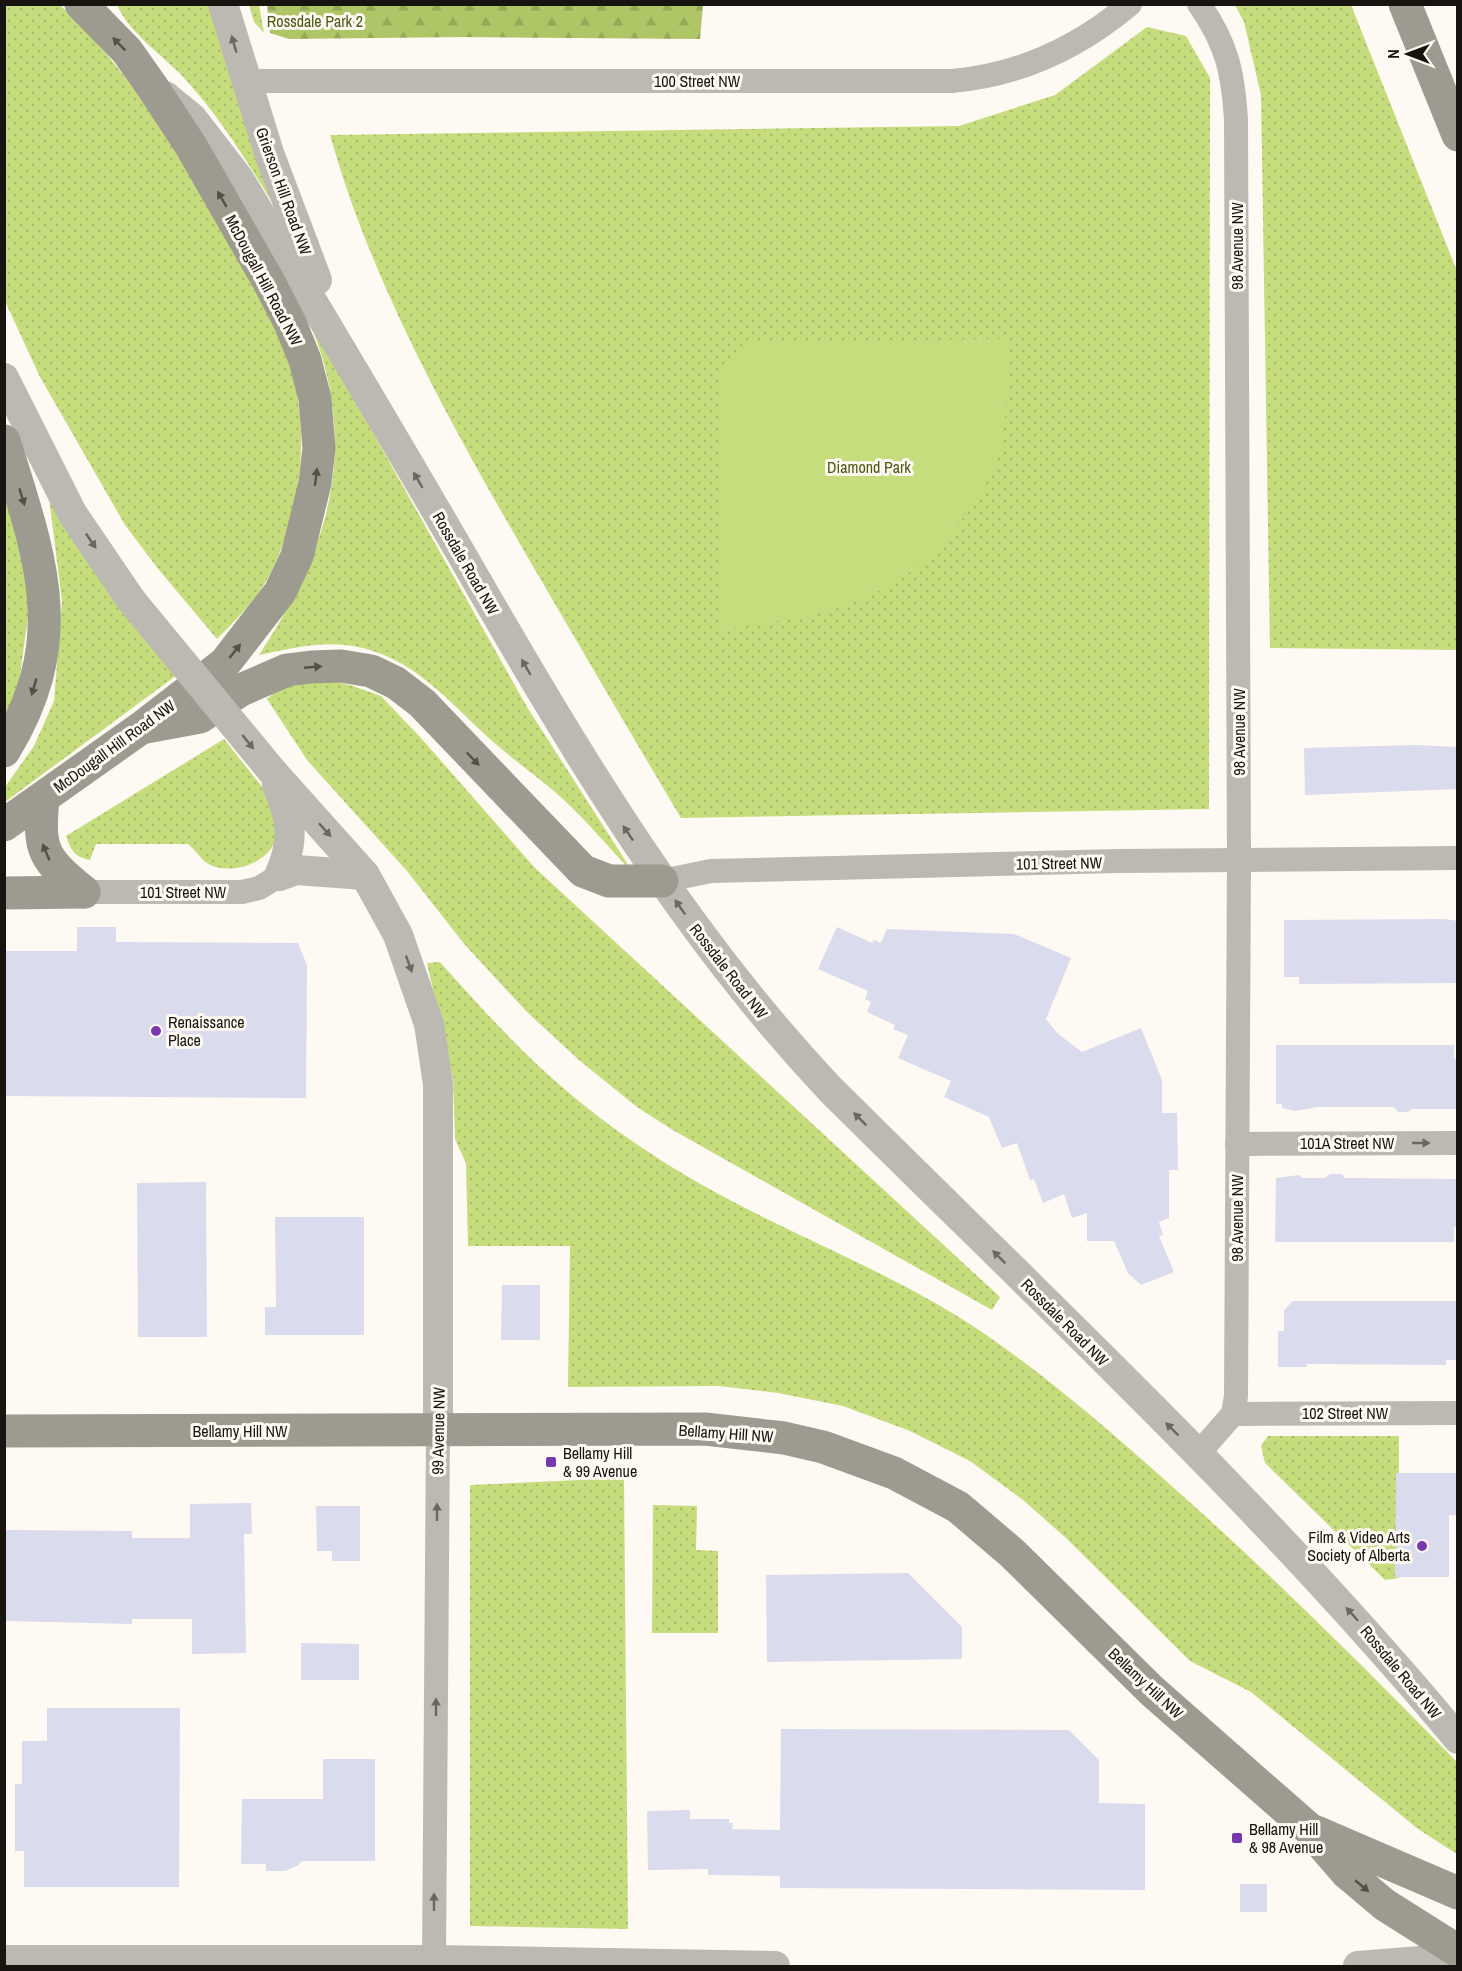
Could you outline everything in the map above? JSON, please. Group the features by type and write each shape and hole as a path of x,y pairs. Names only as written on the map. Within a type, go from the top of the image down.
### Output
{"main road":[{"name":"McDougall Hill Road NW","path":"4,825 141,728 225,663 280,592 297,556 308,519 319,448 315,399 305,360 290,323 191,146 153,88 127,51 81,4"},
{"path":"1405,4 1455,130"},
{"path":"4,441 39,560 46,617 41,661 29,704 4,752"},
{"path":"141,728 200,717 241,690 287,670 341,666 372,671 396,683 422,703 583,871 609,881 662,881"},
{"path":"43,798 41,838 45,853 54,867 84,892"},
{"path":"4,892 84,892"},
{"name":"Bellamy Hill NW","path":"4,1431 438,1431 705,1428 745,1432 823,1447 894,1473 958,1507 1012,1553 1152,1691 1308,1828 1347,1873 1385,1905 1458,1951"},
{"name":"Bellamy Hill NW","path":"1308,1828 1458,1893"}],"street":[{"name":"Grierson Hill Road NW","path":"223,4 245,81 286,201 357,374"},
{"name":"100 Street NW","path":"245,81 916,81 981,78 1035,63 1059,52 1086,37 1130,4"},
{"name":"98 Avenue NW","path":"1199,4 1213,24 1227,55 1232,71 1236,120 1239,861 1237,1381 1233,1414"},
{"name":"Rossdale Road NW","path":"153,88 192,118 239,179 357,374 547,703 615,813 716,956 785,1042 1198,1454 1343,1604 1458,1738"},
{"path":"4,378 27,428 72,513 131,600 272,771 365,875"},
{"path":"272,771 289,813 291,842 279,876"},
{"name":"101 Street NW","path":"662,881 711,871 1458,858"},
{"path":"279,876 296,870 365,875"},
{"name":"99 Avenue NW","path":"365,875 386,910 405,954 429,1024 438,1084 434,1960"},
{"name":"101 Street NW","path":"84,892 242,892 259,888 279,876"},
{"name":"101A Street NW","path":"1237,1144 1458,1143"},
{"name":"102 Street NW","path":"1233,1414 1458,1413"},
{"path":"1198,1454 1233,1414"},
{"path":"1358,1966 1458,1958"},
{"path":"4,1960 434,1960 775,1966"}],"green space":[{"name":"Rossdale Park 2","path":"267,4 703,5 700,39 462,37 289,39 270,33"},
{"path":"4,5 60,5 104,51 143,103 179,157 272,319 290,363 301,424 301,455 292,516 283,545 266,582 247,608 217,639 159,570 125,525 40,377 5,301"},
{"path":"117,5 212,5 274,199 270,199 209,107 176,70 138,35"},
{"path":"249,5 259,5 264,33 254,22"},
{"path":"1235,5 1351,5 1457,271 1457,650 1270,648 1261,95 1244,22"},
{"name":"Diamond Park","path":"1147,27 1186,36 1210,78 1209,809 681,818 527,556 415,352 368,245 347,190 330,135 959,126 1055,95"},
{"path":"304,310 527,707 634,874 565,801 499,747 432,685 400,663 383,654 337,644 324,644 259,655 300,585 315,549 326,513 333,476 335,438 331,398 320,351"},
{"path":"1007,339 1005,416 998,457 990,476 974,502 932,554 906,575 850,604 788,620 720,629 720,369 746,342"},
{"path":"4,494 32,588 18,690 4,718"},
{"path":"49,498 177,675 5,802 5,787 34,746 54,701 62,601"},
{"path":"324,679 381,696 421,738 534,867 1000,1297 992,1310 671,1129 637,1107 579,1060 527,1012 465,945 407,871 307,760 267,699 287,687"},
{"path":"224,739 282,812 277,837 269,852 242,867 222,868 204,861 188,844 96,844 90,860 74,852 66,836"},
{"path":"440,962 538,1065 585,1106 635,1143 715,1192 913,1291 976,1328 1050,1382 1142,1460 1277,1583 1457,1762 1457,1854 1418,1829 1251,1692 1190,1661 1066,1538 1023,1500 970,1461 910,1431 843,1406 778,1393 719,1386 568,1387 570,1246 468,1246 466,1163 455,1139 453,1079 427,963"},
{"path":"1268,1436 1399,1436 1399,1578 1385,1580 1265,1463 1261,1446"},
{"path":"624,1478 628,1929 470,1926 470,1485"},
{"path":"653,1505 697,1506 696,1550 718,1551 718,1633 652,1633"}],"building":[{"path":"1416,745 1458,747 1458,789 1305,795 1304,748"},
{"path":"1445,919 1458,921 1458,983 1299,984 1299,977 1284,977 1284,920"},
{"name":"Renaissance Place","path":"77,927 116,927 116,942 298,943 307,965 306,1098 4,1096 4,951 77,951"},
{"path":"837,927 872,943 874,940 881,943 887,929 1014,934 1071,958 1046,1019 1057,1033 1082,1052 1141,1028 1162,1080 1162,1113 1177,1113 1178,1170 1169,1170 1169,1218 1159,1222 1163,1235 1159,1236 1174,1272 1141,1285 1128,1273 1114,1241 1087,1241 1087,1213 1072,1218 1064,1194 1043,1203 1034,1179 1030,1180 1017,1143 1002,1148 989,1117 944,1097 951,1081 898,1058 908,1035 893,1029 895,1025 867,1012 871,1002 865,999 868,991 818,969"},
{"path":"1276,1045 1454,1045 1454,1059 1458,1059 1458,1109 1412,1109 1408,1112 1398,1112 1394,1107 1317,1107 1295,1111 1282,1108 1282,1104 1276,1104"},
{"path":"1330,1174 1342,1174 1345,1178 1458,1179 1458,1227 1454,1227 1454,1242 1275,1242 1276,1178 1299,1175 1303,1178 1325,1178"},
{"path":"206,1182 207,1337 138,1337 137,1183"},
{"path":"275,1217 364,1217 364,1335 265,1335 265,1307 276,1307"},
{"path":"502,1285 540,1285 540,1340 501,1340"},
{"path":"1293,1301 1458,1301 1458,1360 1446,1360 1446,1365 1307,1364 1307,1367 1278,1367 1278,1331 1284,1331 1284,1310"},
{"name":"Film & Video Arts Society of Alberta","path":"1396,1473 1458,1473 1458,1515 1449,1515 1449,1577 1395,1577"},
{"path":"251,1503 252,1534 244,1534 246,1653 192,1654 192,1619 132,1619 132,1624 6,1621 5,1530 132,1531 132,1538 190,1538 190,1504"},
{"path":"316,1506 360,1506 360,1561 332,1561 332,1551 317,1551"},
{"path":"908,1573 962,1627 962,1659 767,1662 766,1575"},
{"path":"301,1643 359,1644 359,1680 301,1680"},
{"path":"47,1708 180,1708 179,1887 24,1887 24,1851 15,1851 15,1784 22,1784 22,1741 47,1741"},
{"path":"781,1729 1069,1730 1099,1760 1099,1803 1145,1804 1145,1890 780,1888 780,1876 708,1875 708,1869 648,1870 647,1811 690,1810 690,1819 729,1819 729,1823 733,1823 732,1829 780,1830"},
{"path":"323,1759 375,1759 375,1861 302,1861 285,1871 266,1871 266,1864 241,1864 242,1799 323,1799"},
{"path":"1240,1884 1267,1884 1267,1912 1240,1912"}],"place":[{"name":"Renaissance Place","path":"156,1031"},
{"name":"Bellamy Hill & 99 Avenue","path":"551,1462"},
{"name":"Film & Video Arts Society of Alberta","path":"1422,1546"},
{"name":"Bellamy Hill & 98 Avenue","path":"1237,1838"}]}
